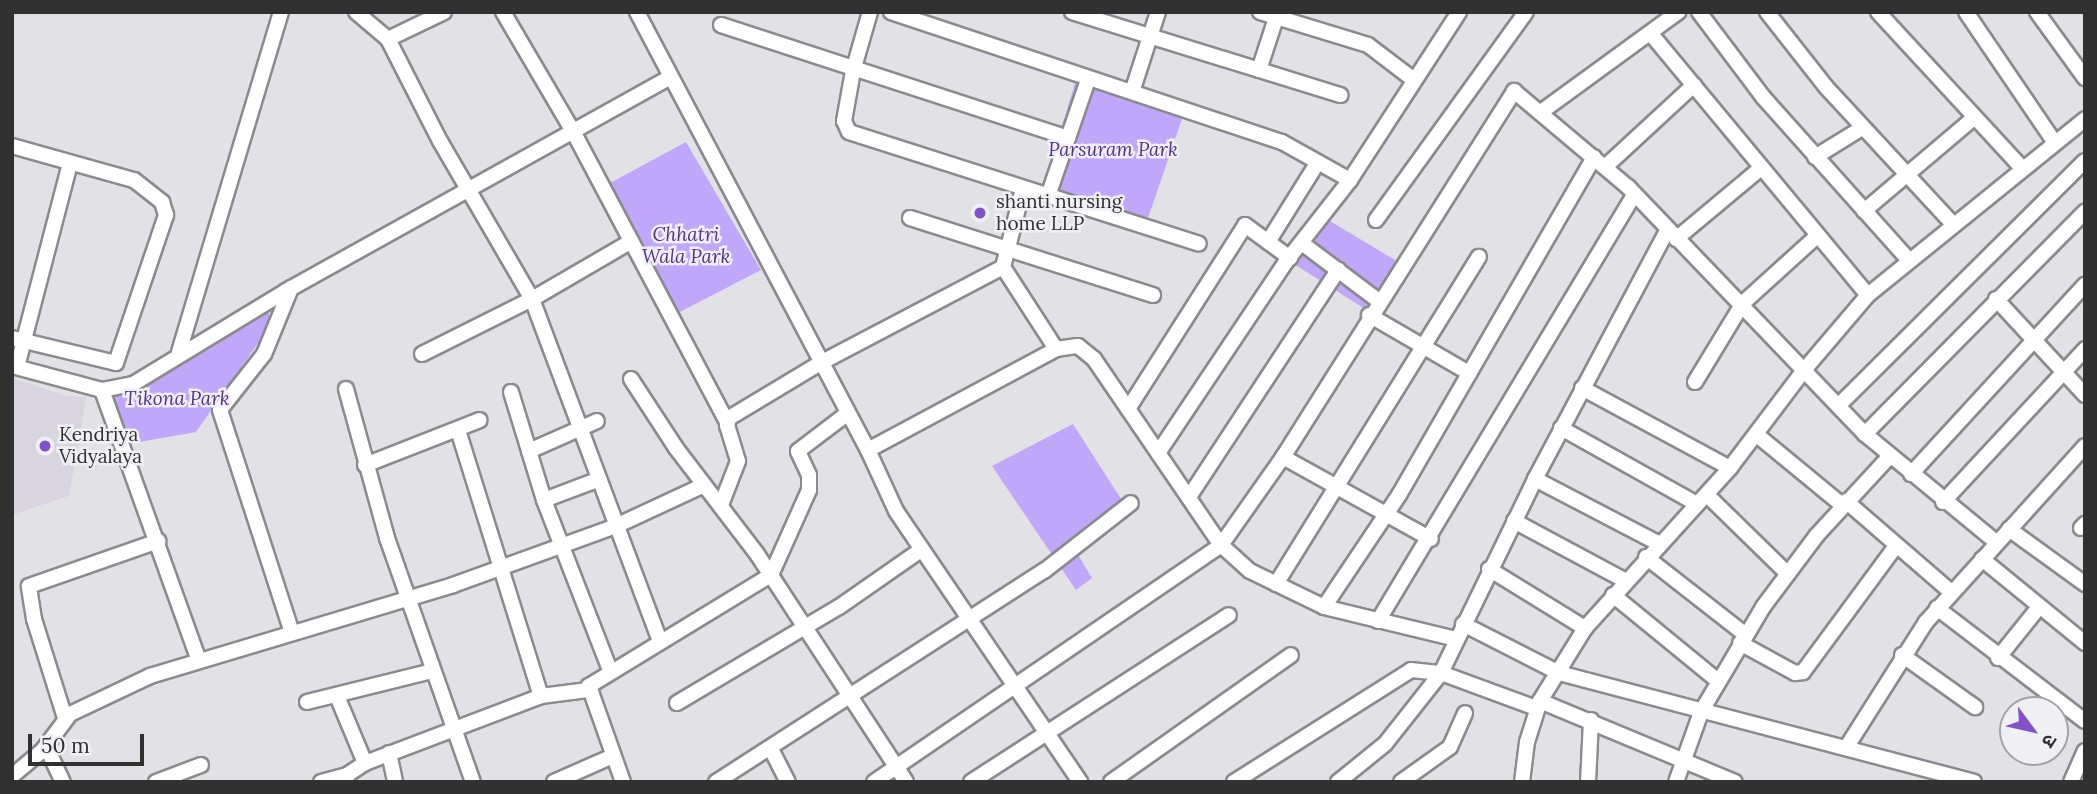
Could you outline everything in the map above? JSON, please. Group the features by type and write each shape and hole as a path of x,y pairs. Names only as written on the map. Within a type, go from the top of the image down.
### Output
{"street":[{"path":"179,352 281,12"},
{"path":"356,12 388,39 531,299 660,642"},
{"path":"388,39 444,12"},
{"path":"503,12 573,133 727,422 738,461 721,505"},
{"path":"638,12 668,78 824,360 895,511 1080,782"},
{"path":"870,12 853,71 844,121 849,132 1199,244"},
{"path":"891,12 1087,80 1132,92 1282,142 1350,180"},
{"path":"1072,12 1340,95"},
{"path":"1132,92 1158,12"},
{"path":"1261,12 1368,45 1414,80"},
{"path":"1158,453 1290,258 1350,180 1459,12"},
{"path":"1376,220 1526,12"},
{"path":"1541,112 1678,12"},
{"path":"1699,12 1815,157 1908,260"},
{"path":"1767,12 1863,128 1952,223"},
{"path":"1878,12 2022,168"},
{"path":"1966,12 2055,143"},
{"path":"2037,12 2085,78"},
{"path":"1259,70 1277,15"},
{"path":"721,25 853,71 1068,138"},
{"path":"1651,34 1868,295"},
{"path":"70,163 18,338 15,367 102,390 133,384 179,352 471,191 668,78"},
{"path":"1048,196 1087,80"},
{"path":"1605,167 1694,85"},
{"path":"874,782 1221,545 1283,457 1369,315 1514,92 1594,157 1634,195 1743,303 1865,434 1943,502 1996,542"},
{"path":"1864,211 1975,117"},
{"path":"1521,779 1538,704 1585,628 1658,543 1730,468 1805,369 1868,295 1952,223 2085,119"},
{"path":"1815,157 1863,128"},
{"path":"12,146 134,180 162,202 166,215 116,363 18,338"},
{"path":"1324,607 1386,514 1594,157"},
{"path":"1839,405 2085,161"},
{"path":"1268,242 1318,162"},
{"path":"1338,782 1358,776 1441,673 1489,569 1582,388 1672,235 1761,168"},
{"path":"1023,189 1003,267 1056,349"},
{"path":"1378,621 1430,539 1634,195"},
{"path":"1865,434 2085,212"},
{"path":"910,218 1153,295"},
{"path":"1128,409 1245,225 1290,258"},
{"path":"1695,382 1743,303 1817,236"},
{"path":"422,354 531,299 630,242"},
{"path":"1303,244 1379,301"},
{"path":"1276,584 1479,257"},
{"path":"727,422 824,360 1003,267"},
{"path":"1189,497 1338,270"},
{"path":"1911,474 2085,285"},
{"path":"291,288 264,354 220,410 292,633"},
{"path":"1996,299 2085,395"},
{"path":"1369,315 1469,373"},
{"path":"868,450 1068,345 1087,352 1221,545 1250,571 1324,607 1455,639"},
{"path":"1943,502 2085,349"},
{"path":"631,380 771,575 906,782"},
{"path":"1582,388 1730,468"},
{"path":"346,389 365,465 452,731 473,782"},
{"path":"102,390 198,658"},
{"path":"511,392 544,500 610,670"},
{"path":"321,782 346,778 365,764 388,753 541,696 588,690 610,670 771,575 809,490 809,475 798,451 848,413"},
{"path":"365,465 480,420"},
{"path":"529,451 597,421"},
{"path":"1561,428 1702,500 1788,574"},
{"path":"458,430 499,569 541,696"},
{"path":"1757,435 1844,503 1951,593"},
{"path":"1846,748 1902,655 1937,608 1996,542 2083,453"},
{"path":"1676,782 1681,759 1701,712 1743,639 1788,574 1844,503 1890,456"},
{"path":"1283,457 1338,485 1430,539"},
{"path":"1535,479 1658,543"},
{"path":"544,500 597,480"},
{"path":"12,776 46,746 65,718 150,676 198,658 410,598 564,547 704,485"},
{"path":"716,782 1050,567 1131,502"},
{"path":"1514,521 1626,581"},
{"path":"2009,529 2085,584"},
{"path":"65,718 34,619 29,586 158,541"},
{"path":"1646,557 1743,639 1795,673 1803,672 1895,547"},
{"path":"677,703 805,626 922,549"},
{"path":"1982,559 2085,643"},
{"path":"1489,569 1585,628"},
{"path":"1613,595 1718,681"},
{"path":"1998,658 2039,607"},
{"path":"1937,608 1998,658 2085,721"},
{"path":"971,782 1048,736 1229,615"},
{"path":"1463,624 1559,673 1974,782"},
{"path":"1111,782 1291,655"},
{"path":"1902,655 1975,706"},
{"path":"1234,782 1411,670 1441,673 1591,720 1735,782"},
{"path":"307,702 432,671"},
{"path":"588,690 624,782"},
{"path":"337,696 365,764"},
{"path":"1401,782 1450,747 1465,713"},
{"path":"1588,782 1591,720"},
{"path":"46,746 63,782"},
{"path":"771,749 788,782"},
{"path":"2071,782 2085,751"},
{"path":"388,753 395,782"},
{"path":"554,782 613,756"},
{"path":"156,782 195,772"}],"shaded area":[{"name":"Kendriya Vidyalaya","path":"12,378 66,396 86,397 69,496 12,515"}],"green space":[{"name":"Parsuram Park","path":"1076,80 1183,116 1148,218 1044,185"},
{"name":"Chhatri Wala Park","path":"686,142 761,270 668,318 597,190"},
{"path":"1325,218 1405,266 1376,316 1291,262"},
{"name":"Tikona Park","path":"262,296 268,297 270,326 196,432 128,444 99,396 122,396"},
{"path":"1073,424 1125,505 1072,545 1092,578 1076,590 992,466"}],"place":[{"name":"shanti nursing home LLP","path":"980,213"},
{"name":"Kendriya Vidyalaya","path":"45,446"}]}
